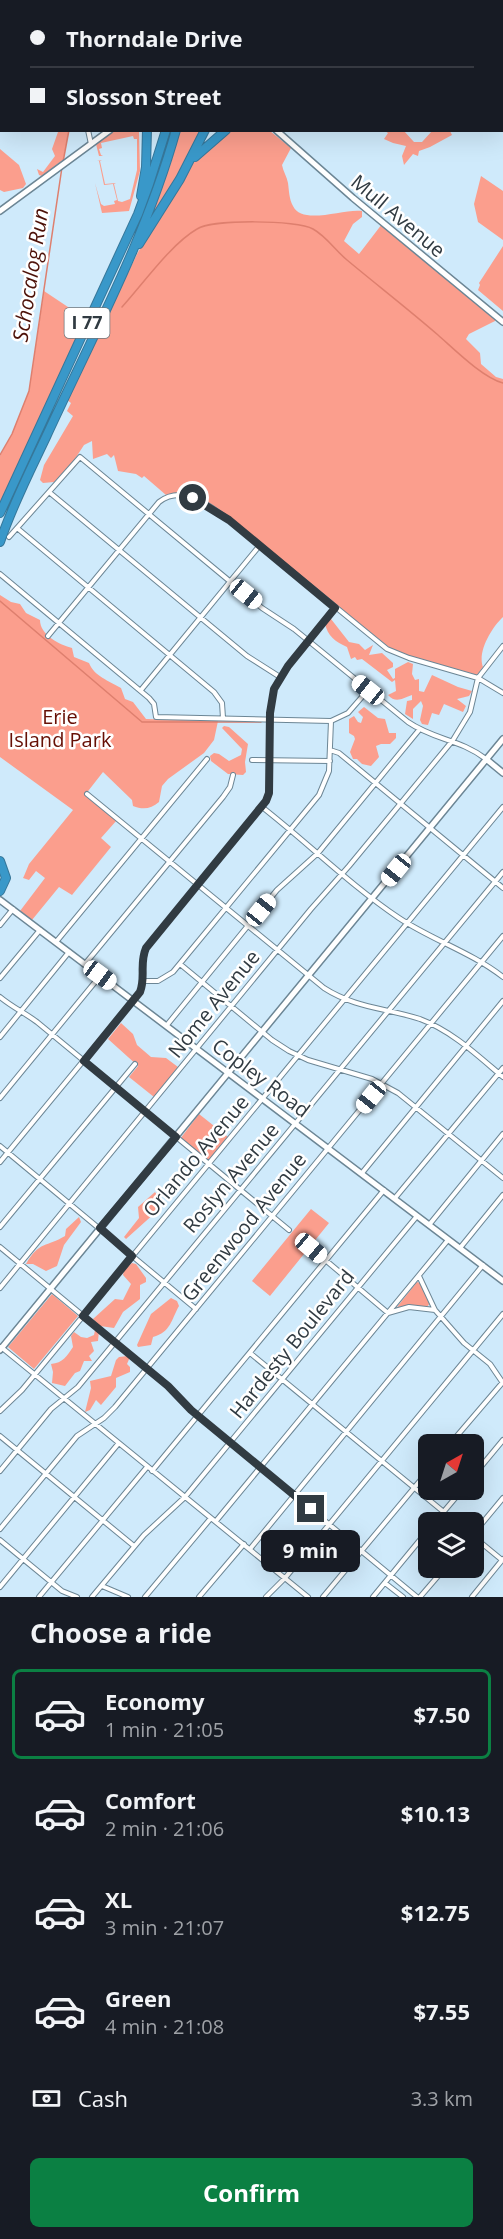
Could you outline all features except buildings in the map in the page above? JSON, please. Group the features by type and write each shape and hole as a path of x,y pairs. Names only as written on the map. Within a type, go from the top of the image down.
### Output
{"highway":[{"path":"138,214 146,167 147,132"},
{"name":"I 77","path":"0,513 138,214 165,132"},
{"name":"I 77","path":"0,542 39,451 132,253 164,172 175,132"},
{"path":"132,253 148,231 188,164 204,132"},
{"path":"188,164 224,132"},
{"path":"0,861 6,878 0,891"}],"main road":[{"path":"0,211 107,132"},
{"name":"Mull Avenue","path":"278,132 357,201 503,322"},
{"path":"1,1348 503,739"},
{"path":"486,759 503,773"},
{"name":"Copley Road","path":"0,900 503,1281"}],"street":[{"path":"88,132 91,144"},
{"path":"9,537 80,458 230,581 419,730 453,740 471,748 486,759"},
{"path":"48,492 247,656 280,677"},
{"path":"48,636 148,514 164,498 184,495 219,513 392,652 478,678 503,693"},
{"path":"17,528 218,695 222,704 222,718"},
{"path":"141,690 260,545"},
{"path":"0,574 141,690 152,701 154,716 161,718 331,721 348,713 368,690"},
{"path":"0,1162 140,992 144,981 141,968 146,948 262,807 269,793 272,695 280,677 335,608"},
{"name":"Nome Avenue","path":"0,1288 277,950 453,740 470,712 478,678 503,646"},
{"path":"144,981 160,980 170,975 324,787 330,761 331,721"},
{"path":"167,1025 277,890 318,853 419,730"},
{"path":"330,750 339,753 503,888"},
{"path":"56,942 207,759"},
{"path":"252,760 330,761"},
{"path":"85,964 227,791 233,775"},
{"path":"87,794 308,976 344,999 431,1024 466,1046 503,1077"},
{"path":"262,807 372,898 407,923 482,962 503,977"},
{"name":"Orlando Avenue","path":"0,1411 35,1374 503,807"},
{"name":"Roslyn Avenue","path":"0,1471 51,1409 78,1387 503,872"},
{"path":"0,925 13,909"},
{"path":"0,978 40,930"},
{"name":"Greenwood Avenue","path":"0,1529 77,1436 109,1413 503,936"},
{"path":"0,1037 69,952"},
{"path":"180,964 262,1032 298,1056 382,1084 416,1107 503,1178"},
{"path":"0,1098 100,975"},
{"path":"0,997 52,1035 289,1230"},
{"path":"362,1173 503,1001"},
{"path":"0,1227 135,1064"},
{"path":"395,1198 503,1068"},
{"path":"429,1225 503,1134"},
{"path":"0,1146 196,1309"},
{"path":"152,1471 384,1190"},
{"path":"460,1248 503,1195"},
{"name":"Hardesty Boulevard","path":"92,1597 150,1528 185,1497 417,1215"},
{"path":"216,1521 448,1239"},
{"path":"0,1247 147,1368 230,1443 419,1597 436,1578"},
{"path":"310,1248 388,1312"},
{"path":"250,1549 483,1265"},
{"path":"419,1276 435,1310 473,1351 490,1364 503,1382 459,1434"},
{"path":"388,1312 409,1307 435,1310"},
{"path":"266,1597 285,1578 503,1314"},
{"path":"1,1348 308,1597"},
{"path":"250,1353 444,1512 454,1500"},
{"path":"0,1436 134,1546"},
{"path":"484,1463 503,1440"},
{"path":"0,1587 118,1444"},
{"path":"39,1597 147,1467"},
{"path":"323,1597 418,1483"},
{"path":"484,1522 503,1498"},
{"path":"145,1597 211,1518"},
{"path":"0,1540 65,1593 77,1597"},
{"path":"373,1597 418,1543"},
{"path":"199,1597 243,1544"},
{"path":"472,1597 503,1560 484,1544"},
{"path":"385,1582 403,1597"},
{"path":"102,1586 128,1597"}],"green space":[{"path":"58,132 69,132 63,160 42,176 39,175 37,169 43,172 55,156 52,149"},
{"path":"113,132 139,132 140,171 129,211 102,213 95,183 101,204 104,206 115,204 114,201 117,200 113,184 104,185 99,161 97,161 102,160 100,161 105,184 116,183 114,184 118,201 130,199 137,170 137,139 133,136 101,143 102,148 99,149 103,156 99,156 96,144"},
{"path":"179,132 202,132 195,148 147,229"},
{"path":"229,132 271,132 291,148 282,165 293,206 298,212 314,216 362,211 362,217 353,224 344,241 359,254 382,224 495,318 495,321 469,334 466,339 480,353 481,364 496,377 503,379 503,617 487,640 482,654 483,667 477,675 405,655 390,648 212,505 198,497 183,493 166,495 144,476 142,478 136,474 118,471 114,455 111,458 107,454 93,459 92,441 84,445 73,462 54,482 43,483 40,480 44,465 73,416 67,411 71,403 67,400 138,252 196,158"},
{"path":"386,132 405,132 414,142 422,142 431,132 450,132 452,135 419,151 418,156 413,154 404,165 402,156 406,146 384,139"},
{"path":"0,149 19,165 26,184 23,188 4,192 0,190"},
{"path":"481,176 503,191 503,240 478,222 474,204"},
{"path":"503,246 503,311 478,290 479,283"},
{"path":"44,291 86,319 0,505 0,456 12,434 29,391"},
{"name":"Erie Island Park","path":"0,595 11,602 20,604 26,613 40,620 47,635 72,648 74,657 89,663 98,675 121,688 125,699 133,702 146,719 218,721 214,740 204,753 168,779 162,786 159,802 153,806 144,808 133,806 132,800 103,772 85,795 117,820 101,838 111,847 72,895 59,887 32,920 20,911 45,878 36,871 29,880 23,878 29,864 73,810 0,757"},
{"path":"331,619 349,642 359,644 365,650 373,645 369,655 382,653 393,663 393,667 387,670 393,679 395,669 408,662 413,664 412,674 415,680 419,679 419,691 424,692 432,675 472,691 469,696 457,699 466,706 463,712 444,704 439,715 432,713 428,725 422,724 420,720 423,706 421,701 413,709 413,719 405,714 407,701 412,700 412,695 397,700 391,698 388,695 396,691 395,680 392,682 362,659 357,660 355,657 351,659 347,647 336,641 328,632 325,623"},
{"path":"364,707 378,718 385,719 389,733 396,733 396,738 390,744 376,746 379,757 371,766 353,759 350,752 355,739 349,733 349,719 354,716 361,723 363,717 358,712"},
{"path":"229,727 248,744 246,772 243,775 228,774 211,761 210,756 214,753 229,761 241,755 242,749 222,728"},
{"path":"121,1023 133,1034 137,1045 151,1057 166,1058 178,1067 154,1097 129,1077 138,1066 108,1039"},
{"path":"199,1114 228,1137 209,1161 180,1139"},
{"path":"155,1192 157,1195 156,1212 126,1239 124,1237 139,1218 138,1207"},
{"path":"311,1209 329,1223 270,1296 252,1281"},
{"path":"79,1217 81,1222 64,1245 57,1266 46,1271 33,1264 26,1264 39,1248 65,1236 66,1229"},
{"path":"132,1263 136,1264 146,1278 146,1282 140,1285 140,1299 123,1312 114,1328 100,1326 93,1319 115,1299 123,1300 131,1284 123,1275 124,1270"},
{"path":"417,1282 420,1283 430,1303 427,1307 413,1305 397,1307"},
{"path":"52,1294 78,1316 34,1369 8,1347"},
{"path":"171,1298 177,1301 179,1306 170,1325 164,1332 153,1337 151,1345 138,1347 151,1314"},
{"path":"95,1330 99,1331 98,1341 91,1342 94,1351 89,1356 92,1361 84,1361 80,1371 75,1373 65,1386 52,1383 51,1364 62,1361 69,1353 73,1347 71,1336 74,1332 87,1338 94,1335"},
{"path":"119,1357 130,1357 127,1364 130,1372 116,1378 116,1387 101,1405 96,1400 90,1410 85,1412 91,1388 90,1381 111,1376 116,1360"}],"waterway":[{"name":"Schocalog Run","path":"63,162 69,132"},
{"name":"Schocalog Run","path":"0,455 12,434 29,391 62,167"},
{"path":"122,307 167,254 197,229 237,222 273,222 304,226 322,236 347,260 469,362 503,383"},
{"path":"0,601 142,722 261,722"}],"route":[{"path":"193,498 229,520 335,608 288,666 274,689 270,711 269,793 266,801 146,948 142,958 141,971 144,981 140,992 84,1061 176,1137 100,1228 132,1256 83,1316 168,1386 191,1410 311,1509"}]}
